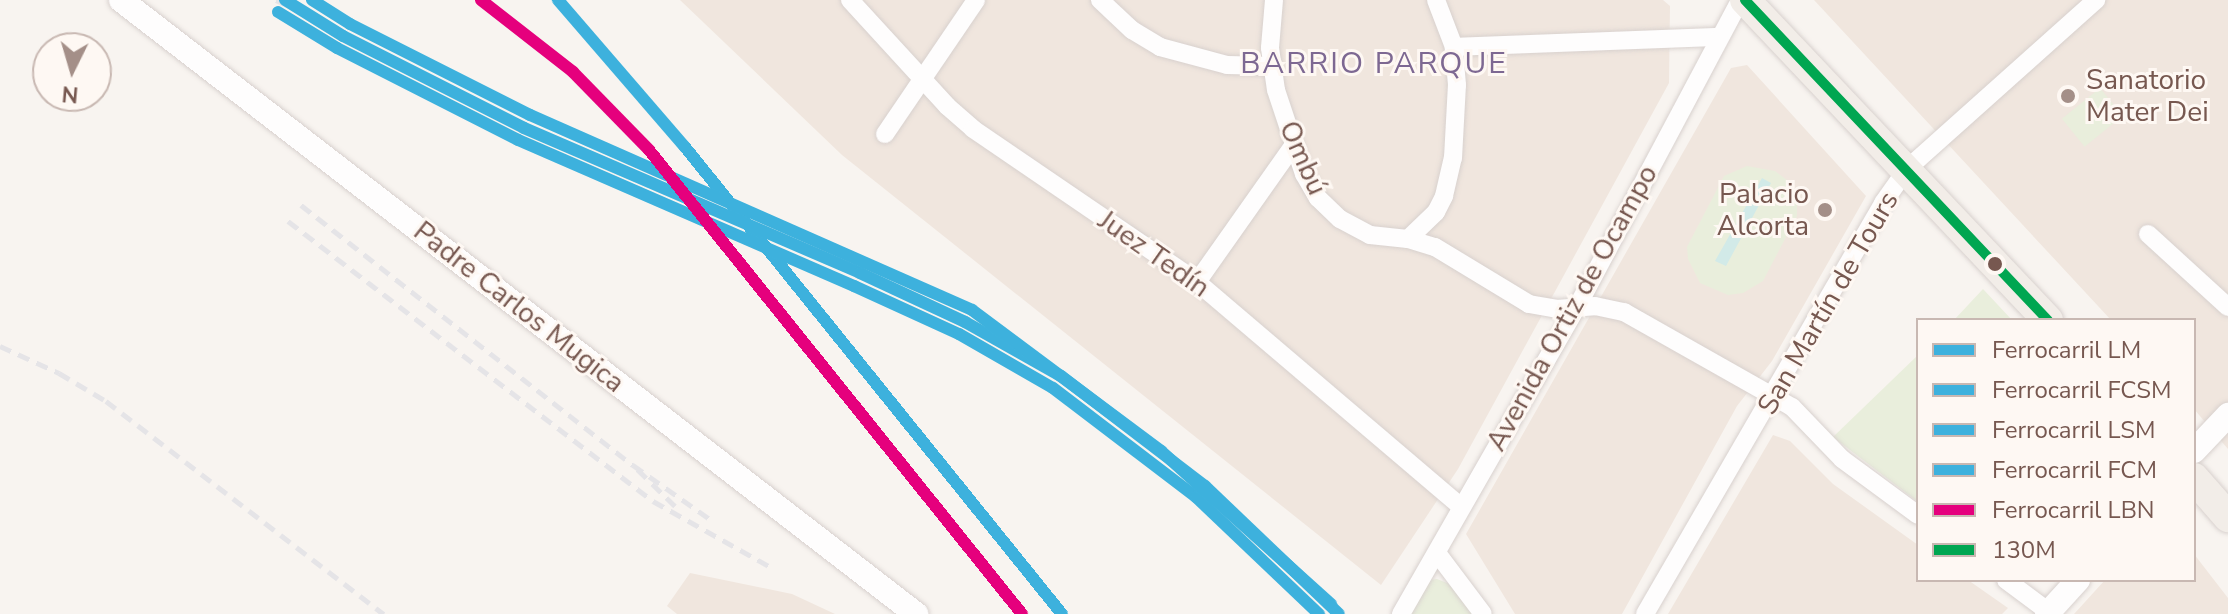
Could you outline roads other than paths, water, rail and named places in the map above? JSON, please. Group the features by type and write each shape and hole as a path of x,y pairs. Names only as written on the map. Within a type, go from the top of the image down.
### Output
{"main road":[{"path":"1743,0 2046,318"},
{"path":"2196,480 2228,517"}],"street":[{"name":"Padre Carlos Mugica","path":"121,0 916,614"},
{"name":"Juez Tedín","path":"850,0 922,79 980,134 1197,282 1461,507"},
{"path":"885,134 976,0"},
{"path":"1100,0 1132,30 1160,47 1227,65 1271,66"},
{"name":"Ombú","path":"1274,0 1271,66 1293,146 1318,198 1340,219 1370,235 1408,239 1442,251 1522,302 1547,308 1602,306 1624,312 1792,407 1849,464 1916,514"},
{"path":"1408,239 1436,212 1449,182 1456,117 1454,47 1436,0"},
{"name":"Avenida Ortiz de Ocampo","path":"1401,614 1577,307 1719,37 1743,0"},
{"name":"San Martín de Tours","path":"1645,614 1883,203 1907,169 2096,0"},
{"path":"1454,47 1719,37"},
{"path":"1197,282 1293,146"},
{"path":"2148,234 2228,307"},
{"path":"2196,449 2228,415"},
{"path":"1437,553 1483,614"},
{"path":"2009,582 2048,613 2076,582"}],"water":[{"path":"1762,178 1771,183 1726,266 1715,261"}],"railway":[{"path":"276,0 310,16"},
{"path":"301,205 633,465"},
{"path":"288,221 653,501 769,566"},
{"path":"0,346 59,373 106,401 384,614"},
{"path":"675,506 633,465 714,522"}],"rail line":[{"name":"FCSM","path":"285,0 343,36 524,128 860,273 965,322 1061,376 1205,486 1339,614"},
{"name":"FCM","path":"312,0 350,24 530,115 972,310 1161,451 1331,604"},
{"name":"LBN","path":"481,0 573,72 649,150 1022,614"},
{"name":"LM","path":"558,0 685,147 1062,614"},
{"name":"LSM","path":"278,12 337,48 518,140 959,334 1053,388 1196,497 1319,614"}],"place":[{"name":"Sanatorio Mater Dei","path":"2068,96"},
{"name":"Palacio Alcorta","path":"1825,210"}],"district":[{"name":"BARRIO PARQUE","path":"1374,64"}]}
